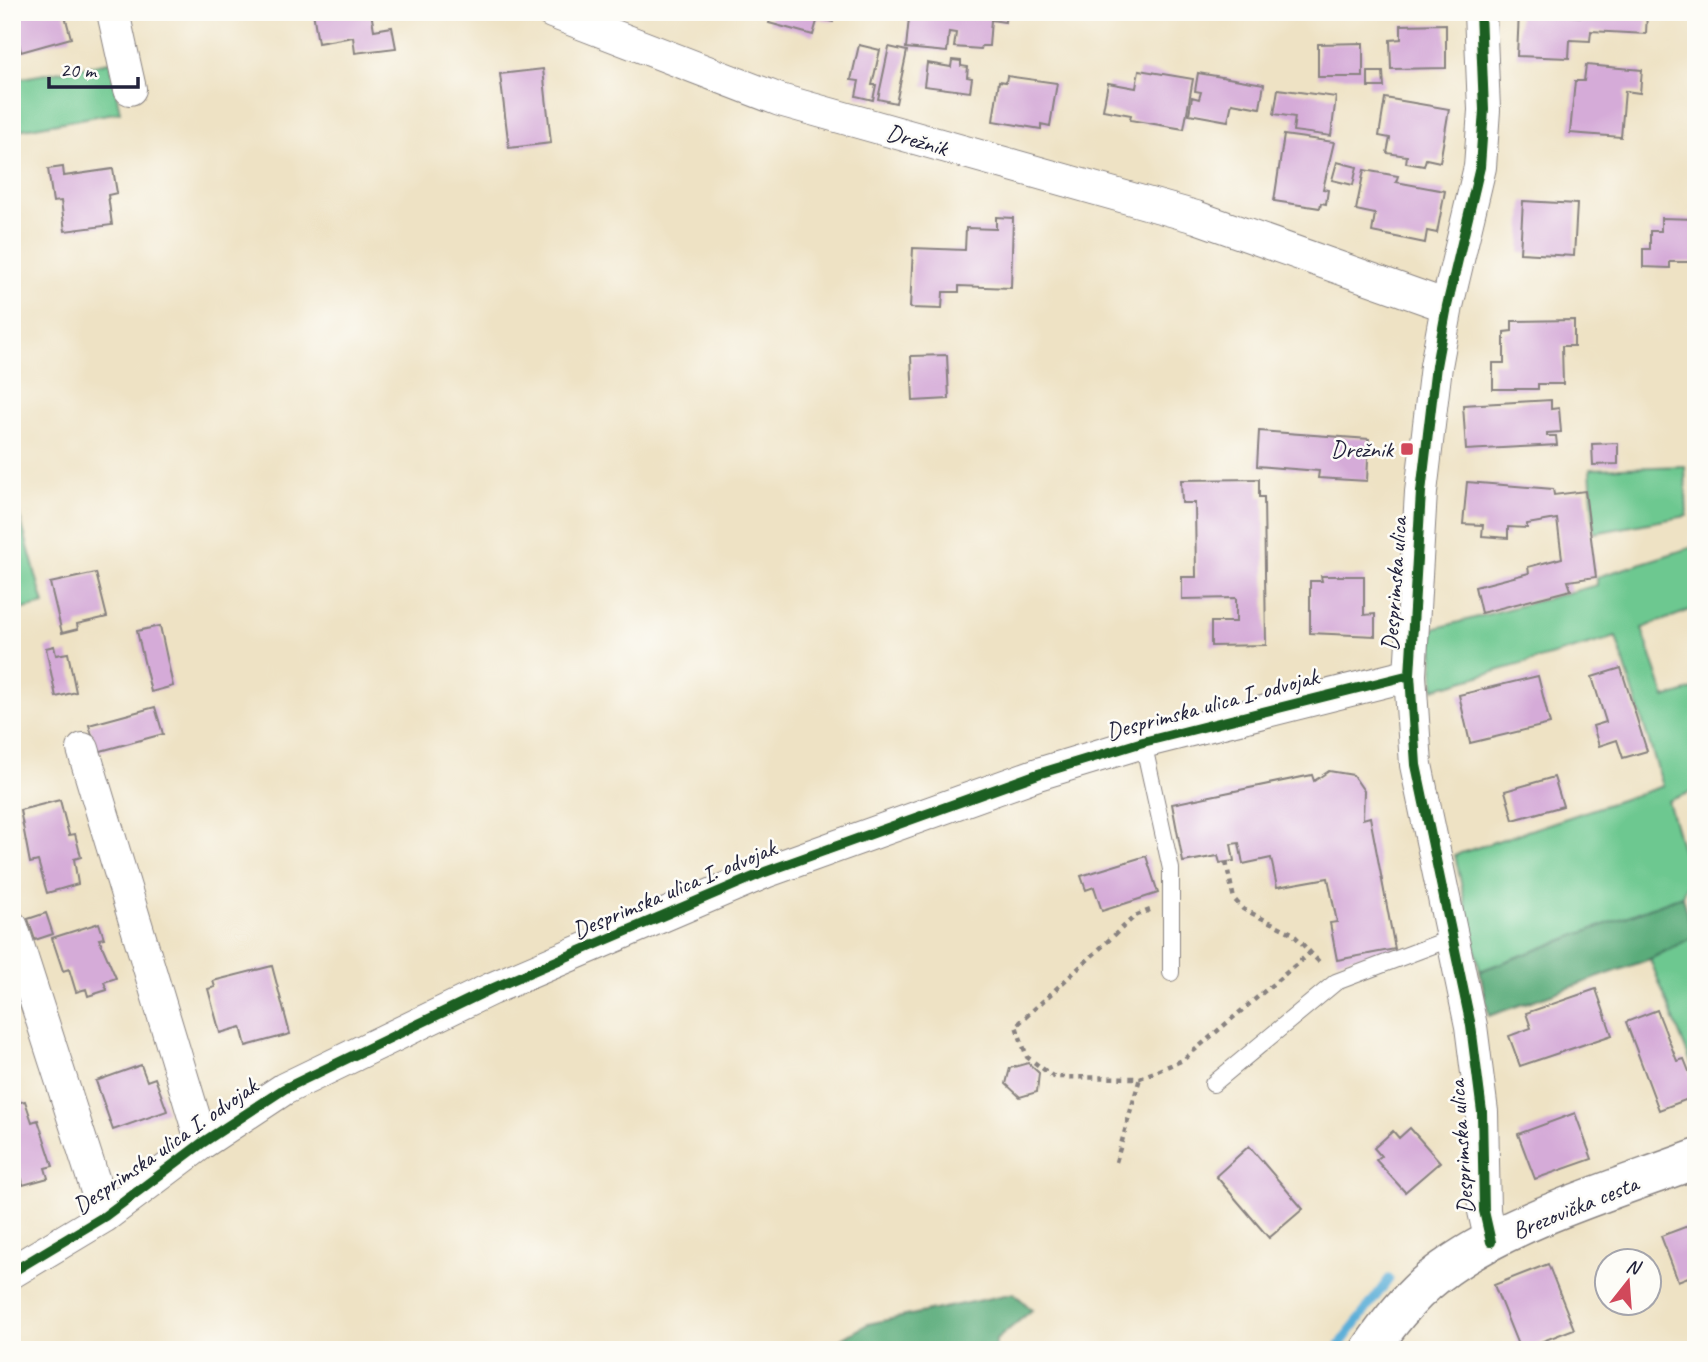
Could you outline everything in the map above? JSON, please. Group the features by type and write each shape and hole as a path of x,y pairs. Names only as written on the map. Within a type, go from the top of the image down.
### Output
{"main road":[{"name":"Brezovička cesta","path":"1370,1350 1400,1309 1447,1266 1552,1214 1696,1158"}],"street":[{"path":"113,12 130,89"},
{"name":"Drežnik","path":"552,12 780,100 1196,217 1447,306"},
{"name":"Desprimska ulica","path":"1480,12 1484,110 1480,167 1447,306 1421,492 1410,675 1416,765 1471,1026 1482,1112 1484,1211 1491,1242"},
{"name":"Desprimska ulica I. odvojak","path":"12,1272 105,1216 202,1143 284,1089 491,989 752,877 975,796 1143,742 1410,675"},
{"name":"Desprimska ulica I. odvojak","path":"83,749 202,1143"},
{"name":"Desprimska ulica I. odvojak","path":"12,927 105,1216"}],"lane":[{"path":"1143,742 1171,869 1171,973"},
{"path":"1213,1084 1336,982 1452,938"}],"path":[{"path":"1226,862 1234,900 1242,909 1292,933 1336,982"},
{"path":"1170,909 1154,909 1135,916 1016,1026 1027,1057 1054,1077 1140,1078 1183,1060 1311,952"},
{"path":"1116,1162 1140,1078"}],"green space":[{"path":"110,62 120,112 12,131 12,80"},
{"path":"1685,466 1687,516 1594,533 1590,469"},
{"path":"12,489 44,604 12,612"},
{"path":"1696,546 1696,608 1642,628 1665,698 1696,688 1696,790 1668,801 1690,876 1682,896 1480,971 1455,855 1663,786 1616,637 1434,689 1433,629 1597,585 1597,577"},
{"path":"1682,896 1693,937 1650,959 1489,1016 1480,971"},
{"path":"1696,921 1696,1076 1650,959 1692,937 1689,923"},
{"path":"1014,1293 1032,1310 996,1340 995,1350 823,1350 868,1324"}],"building":[{"path":"12,12 64,12 71,38 21,52"},
{"path":"313,12 371,12 374,30 392,27 396,48 355,53 353,37 318,43"},
{"path":"772,12 836,12 833,22 818,18 813,35 769,23"},
{"path":"904,12 1006,12 1005,22 991,20 989,46 982,46 981,49 954,47 956,33 949,32 947,52 906,48 909,18 903,18"},
{"path":"1519,12 1571,12 1571,16 1592,17 1592,12 1647,12 1646,34 1591,31 1590,41 1570,40 1569,58 1517,56"},
{"path":"1446,24 1446,68 1391,69 1390,40 1401,39 1401,25"},
{"path":"1363,43 1363,77 1318,77 1318,44"},
{"path":"859,45 880,50 872,85 876,85 873,100 856,96 859,81 851,80"},
{"path":"889,47 907,51 896,103 878,99"},
{"path":"952,60 961,61 961,66 968,67 967,77 972,78 970,92 924,86 927,63 951,67"},
{"path":"1586,65 1642,70 1640,93 1625,91 1621,137 1570,133 1575,81 1584,81"},
{"path":"543,69 551,143 509,148 500,74"},
{"path":"1139,70 1193,79 1184,129 1130,120 1131,115 1103,110 1108,83 1136,88"},
{"path":"1368,72 1383,72 1384,87 1368,87"},
{"path":"1198,73 1264,84 1260,108 1232,103 1228,121 1189,114 1192,97 1199,99 1201,92 1195,91"},
{"path":"1007,76 1057,83 1050,126 1041,124 1041,129 993,121 999,81 1006,82"},
{"path":"1278,89 1336,97 1331,136 1293,131 1295,117 1274,114"},
{"path":"1385,98 1449,109 1440,162 1426,159 1424,166 1406,163 1407,156 1387,153 1390,138 1379,136"},
{"path":"1284,135 1334,142 1323,189 1328,190 1326,204 1321,203 1320,208 1274,201"},
{"path":"1337,162 1357,167 1353,185 1332,180"},
{"path":"63,167 64,176 113,169 117,193 108,195 112,225 65,231 61,201 53,202 48,169"},
{"path":"1364,170 1398,176 1396,182 1445,191 1437,233 1427,231 1425,243 1372,232 1375,214 1356,210"},
{"path":"1523,201 1577,204 1574,256 1520,253"},
{"path":"996,217 1013,218 1011,288 959,286 959,292 943,292 942,309 910,308 913,248 965,250 966,228 996,229"},
{"path":"1661,218 1696,219 1696,262 1670,262 1670,268 1643,267 1643,249 1650,249 1650,231 1661,231"},
{"path":"1574,320 1574,346 1562,346 1563,384 1538,384 1538,389 1493,389 1493,363 1504,363 1504,332 1512,331 1512,321"},
{"path":"947,355 949,399 913,401 911,356"},
{"path":"1551,400 1551,409 1559,408 1561,432 1547,433 1547,436 1556,436 1557,445 1466,450 1463,405"},
{"path":"1259,431 1369,439 1367,481 1318,478 1319,471 1257,466"},
{"path":"1618,443 1618,464 1593,465 1592,444"},
{"path":"1259,479 1259,497 1264,497 1266,645 1211,646 1211,622 1236,622 1236,598 1182,599 1182,577 1196,577 1195,503 1182,503 1181,480"},
{"path":"1467,482 1553,489 1554,495 1585,491 1596,577 1568,581 1571,590 1481,613 1475,587 1529,573 1528,567 1562,558 1557,519 1527,524 1527,528 1508,527 1508,538 1482,536 1483,525 1463,524"},
{"path":"96,573 107,617 77,624 78,629 62,633 50,583"},
{"path":"1321,576 1364,576 1364,615 1375,614 1375,636 1310,633 1310,581 1322,581"},
{"path":"160,626 173,686 151,692 137,631"},
{"path":"54,646 56,655 68,653 76,692 56,697 46,648"},
{"path":"1621,668 1647,751 1623,758 1617,740 1599,746 1593,726 1606,722 1592,677"},
{"path":"1538,676 1550,724 1470,743 1459,695"},
{"path":"155,707 163,734 97,752 89,725"},
{"path":"1329,771 1353,775 1364,791 1363,819 1370,817 1395,949 1337,960 1330,923 1337,922 1328,878 1277,887 1271,858 1243,864 1239,843 1231,844 1234,861 1220,863 1218,856 1183,862 1172,804 1312,775 1314,781"},
{"path":"1554,777 1563,806 1513,820 1505,791"},
{"path":"60,800 69,835 75,834 81,857 74,859 78,884 47,893 38,861 30,863 20,810"},
{"path":"1146,856 1158,893 1102,911 1094,887 1086,890 1081,876"},
{"path":"46,913 53,934 35,940 28,919"},
{"path":"99,923 104,938 99,939 116,978 104,982 107,990 88,996 86,989 76,992 69,969 63,971 52,938"},
{"path":"272,966 290,1034 246,1046 241,1027 220,1033 208,989 215,987 213,981"},
{"path":"1596,989 1612,1035 1520,1066 1509,1036 1531,1028 1526,1013"},
{"path":"1657,1010 1677,1061 1684,1059 1696,1089 1696,1096 1659,1110 1626,1022"},
{"path":"1028,1063 1039,1073 1037,1092 1020,1097 1006,1084 1010,1068"},
{"path":"141,1065 147,1081 155,1078 167,1111 113,1130 96,1081"},
{"path":"25,1101 32,1122 38,1120 53,1166 45,1168 48,1178 23,1185 22,1179 12,1182 12,1104"},
{"path":"1575,1113 1592,1159 1535,1179 1518,1134"},
{"path":"1410,1128 1440,1162 1405,1192 1376,1160 1381,1156 1374,1148 1393,1131 1399,1138"},
{"path":"1249,1146 1303,1209 1269,1238 1216,1176"},
{"path":"1696,1223 1694,1290 1688,1277 1678,1281 1661,1236"},
{"path":"1548,1264 1574,1329 1520,1350 1494,1285"}],"waterway":[{"path":"1336,1350 1389,1279"}],"cycle path":[{"path":"1480,12 1484,110 1480,167 1447,306 1436,366 1421,492 1410,675 1416,765 1471,1026 1482,1112 1484,1211 1491,1242"},
{"path":"12,1272 105,1216 202,1143 284,1089 491,989 765,872 1038,774 1143,742 1410,675"}],"place":[{"name":"Drežnik","path":"1407,449"}]}
